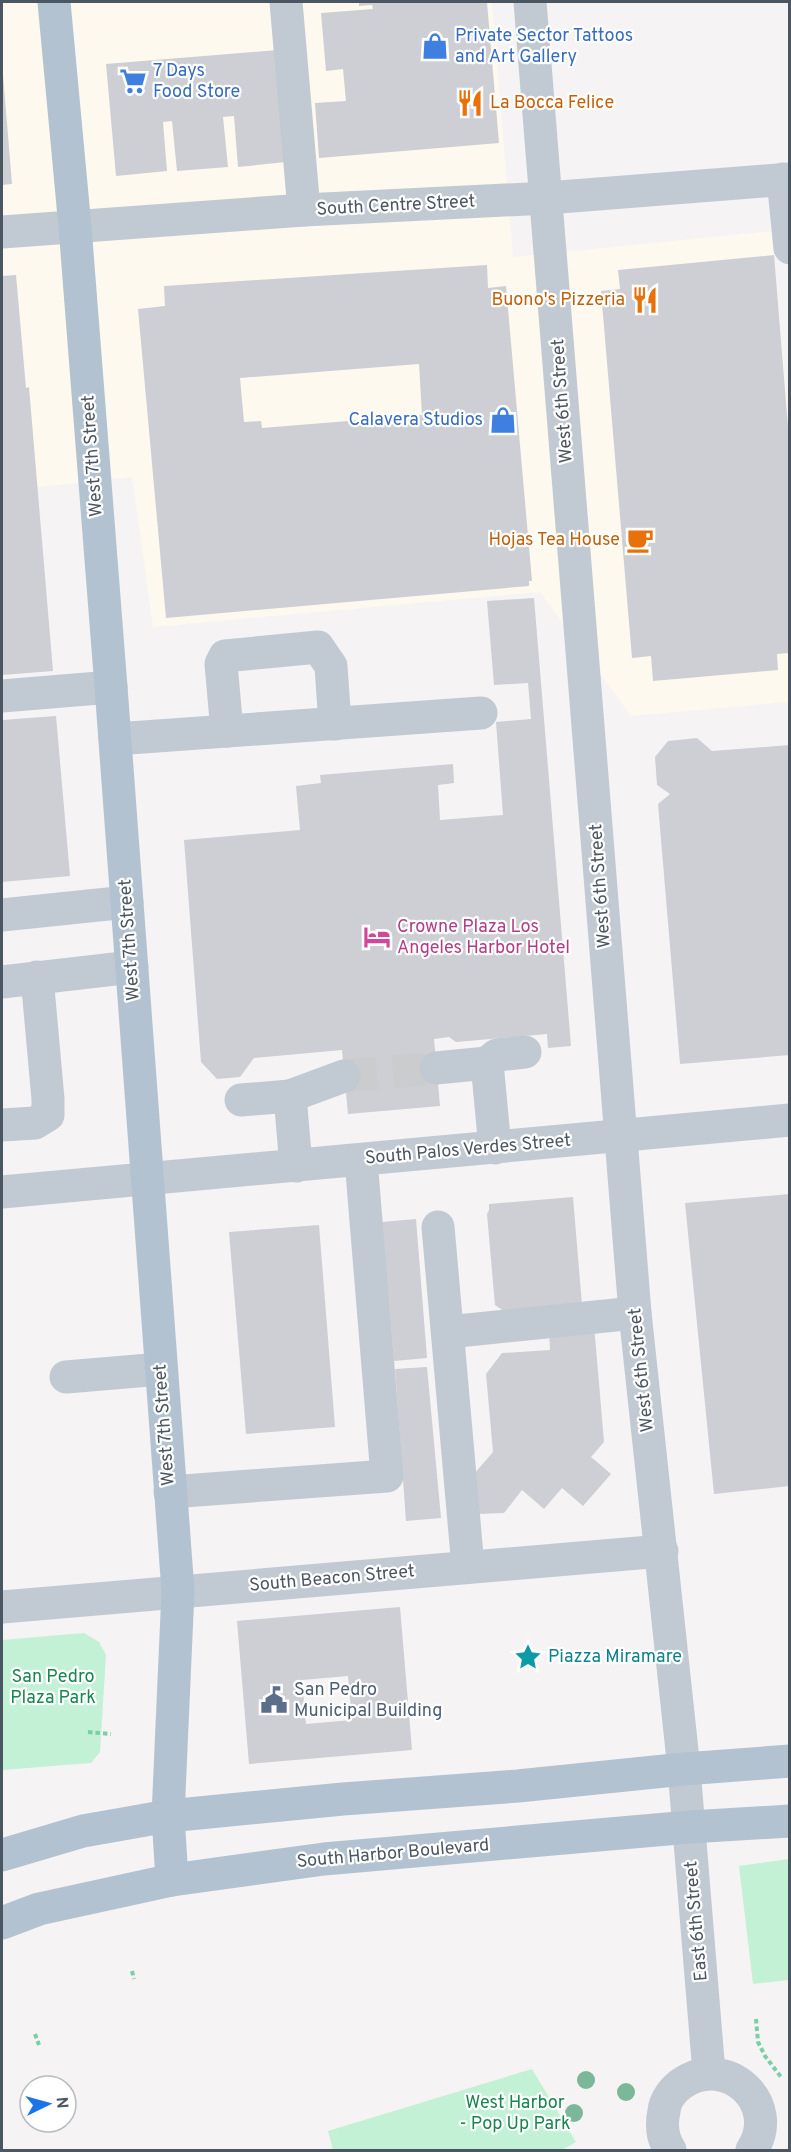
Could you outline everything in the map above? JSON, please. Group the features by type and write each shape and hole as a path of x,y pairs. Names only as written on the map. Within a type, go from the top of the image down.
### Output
{"main road":[{"name":"West 7th Street","path":"54,2 75,227 111,687 178,1592 168,1816 172,1880"},
{"path":"2,1855 83,1831 168,1816 343,1798 518,1786 789,1761"},
{"name":"South Harbor Boulevard","path":"2,1923 39,1909 172,1880 324,1859 690,1827 789,1821"}],"street":[{"path":"286,2 304,210"},
{"name":"West 6th Street","path":"530,2 636,1313 684,1769"},
{"name":"South Centre Street","path":"2,232 304,210 547,198 786,179"},
{"path":"786,179 789,248"},
{"path":"227,731 221,664 225,656 318,647 331,666 335,724"},
{"path":"2,696 111,687"},
{"path":"115,739 481,713"},
{"path":"2,915 127,902"},
{"path":"2,982 132,967"},
{"path":"2,1125 35,1123 48,1115 37,977"},
{"path":"436,1068 487,1063 497,1055 525,1052"},
{"path":"487,1063 495,1148"},
{"path":"240,1100 290,1096 344,1076"},
{"path":"290,1096 296,1166"},
{"name":"South Palos Verdes Street","path":"2,1192 789,1120"},
{"path":"170,1492 387,1476 361,1160"},
{"path":"438,1227 468,1567"},
{"path":"448,1332 636,1313"},
{"path":"66,1377 161,1369"},
{"name":"South Beacon Street","path":"2,1607 662,1551"},
{"name":"East 6th Street","path":"684,1769 710,2073"},
{"path":"670,2151 665,2144 662,2124 665,2106 675,2089 690,2078 710,2073 729,2076 746,2087 757,2103 761,2123 758,2142 752,2151"}],"path":[{"path":"88,1732 111,1734"},
{"path":"132,1971 134,1979"},
{"path":"756,2019 758,2042 784,2082"},
{"path":"35,2034 39,2045"}],"shaded area":[{"path":"2,2 492,2 513,257 771,231 790,432 789,702 631,716 540,592 153,627 132,477 2,491"}],"green space":[{"name":"San Pedro Plaza Park","path":"84,1633 99,1642 106,1655 100,1752 91,1763 2,1770 2,1640"},
{"path":"789,1859 789,1980 753,1984 739,1866"},
{"name":"West Harbor - Pop Up Park","path":"532,2069 576,2142 562,2150 333,2150 328,2131"}],"building":[{"path":"359,2 487,2 499,143 319,158 315,103 346,101 343,69 326,71 321,13 373,9 372,5 359,6"},
{"path":"277,50 286,162 238,167 234,116 223,117 228,167 177,171 172,121 163,122 167,171 116,176 106,64"},
{"path":"2,75 12,184 2,185"},
{"path":"774,255 790,451 789,653 777,654 778,670 653,681 651,656 632,658 601,291 620,289 618,270"},
{"path":"487,265 488,288 506,286 532,581 529,581 529,586 166,618 138,309 165,306 164,286","holes":["419,364 422,415 262,428 261,421 244,422 240,378"]},
{"path":"16,275 26,388 29,387 53,671 2,675 2,276"},
{"name":"Crowne Plaza Los Angeles Harbor Hotel","path":"534,598 571,1046 548,1048 547,1034 456,1042 449,1037 434,1039 440,1106 348,1114 342,1050 254,1058 240,1077 217,1079 201,1062 184,840 300,830 296,786 321,783 320,775 453,764 454,783 438,785 440,820 503,815 496,722 531,719 528,683 494,685 487,601"},
{"path":"56,716 70,876 2,882 2,720"},
{"path":"697,738 712,751 790,745 790,1055 680,1064 658,804 670,794 657,785 655,757 668,741"},
{"path":"790,1194 790,1486 714,1494 685,1203"},
{"path":"573,1197 582,1305 505,1312 495,1305 487,1214 489,1204"},
{"path":"416,1219 427,1358 394,1361 382,1222"},
{"path":"319,1225 335,1427 246,1434 229,1232"},
{"path":"594,1325 604,1442 591,1457 611,1474 583,1506 562,1488 544,1509 522,1490 504,1513 477,1514 474,1474 493,1452 486,1374 502,1353 550,1350 549,1329"},
{"path":"427,1367 441,1518 406,1521 395,1369"},
{"name":"San Pedro Municipal Building","path":"400,1607 412,1750 249,1764 237,1621","holes":["348,1676 352,1720 306,1724 302,1680"]}],"tunnel":[{"path":"344,1076 436,1068"}],"place":[{"name":"Private Sector Tattoos and Art Gallery","path":"435,46"},
{"name":"7 Days Food Store","path":"133,81"},
{"name":"La Bocca Felice","path":"470,103"},
{"name":"Buono's Pizzeria","path":"645,300"},
{"name":"Calavera Studios","path":"503,420"},
{"name":"Hojas Tea House","path":"640,540"},
{"name":"Crowne Plaza Los Angeles Harbor Hotel","path":"377,937"},
{"name":"Piazza Miramare","path":"528,1657"},
{"name":"San Pedro Municipal Building","path":"274,1700"}]}
